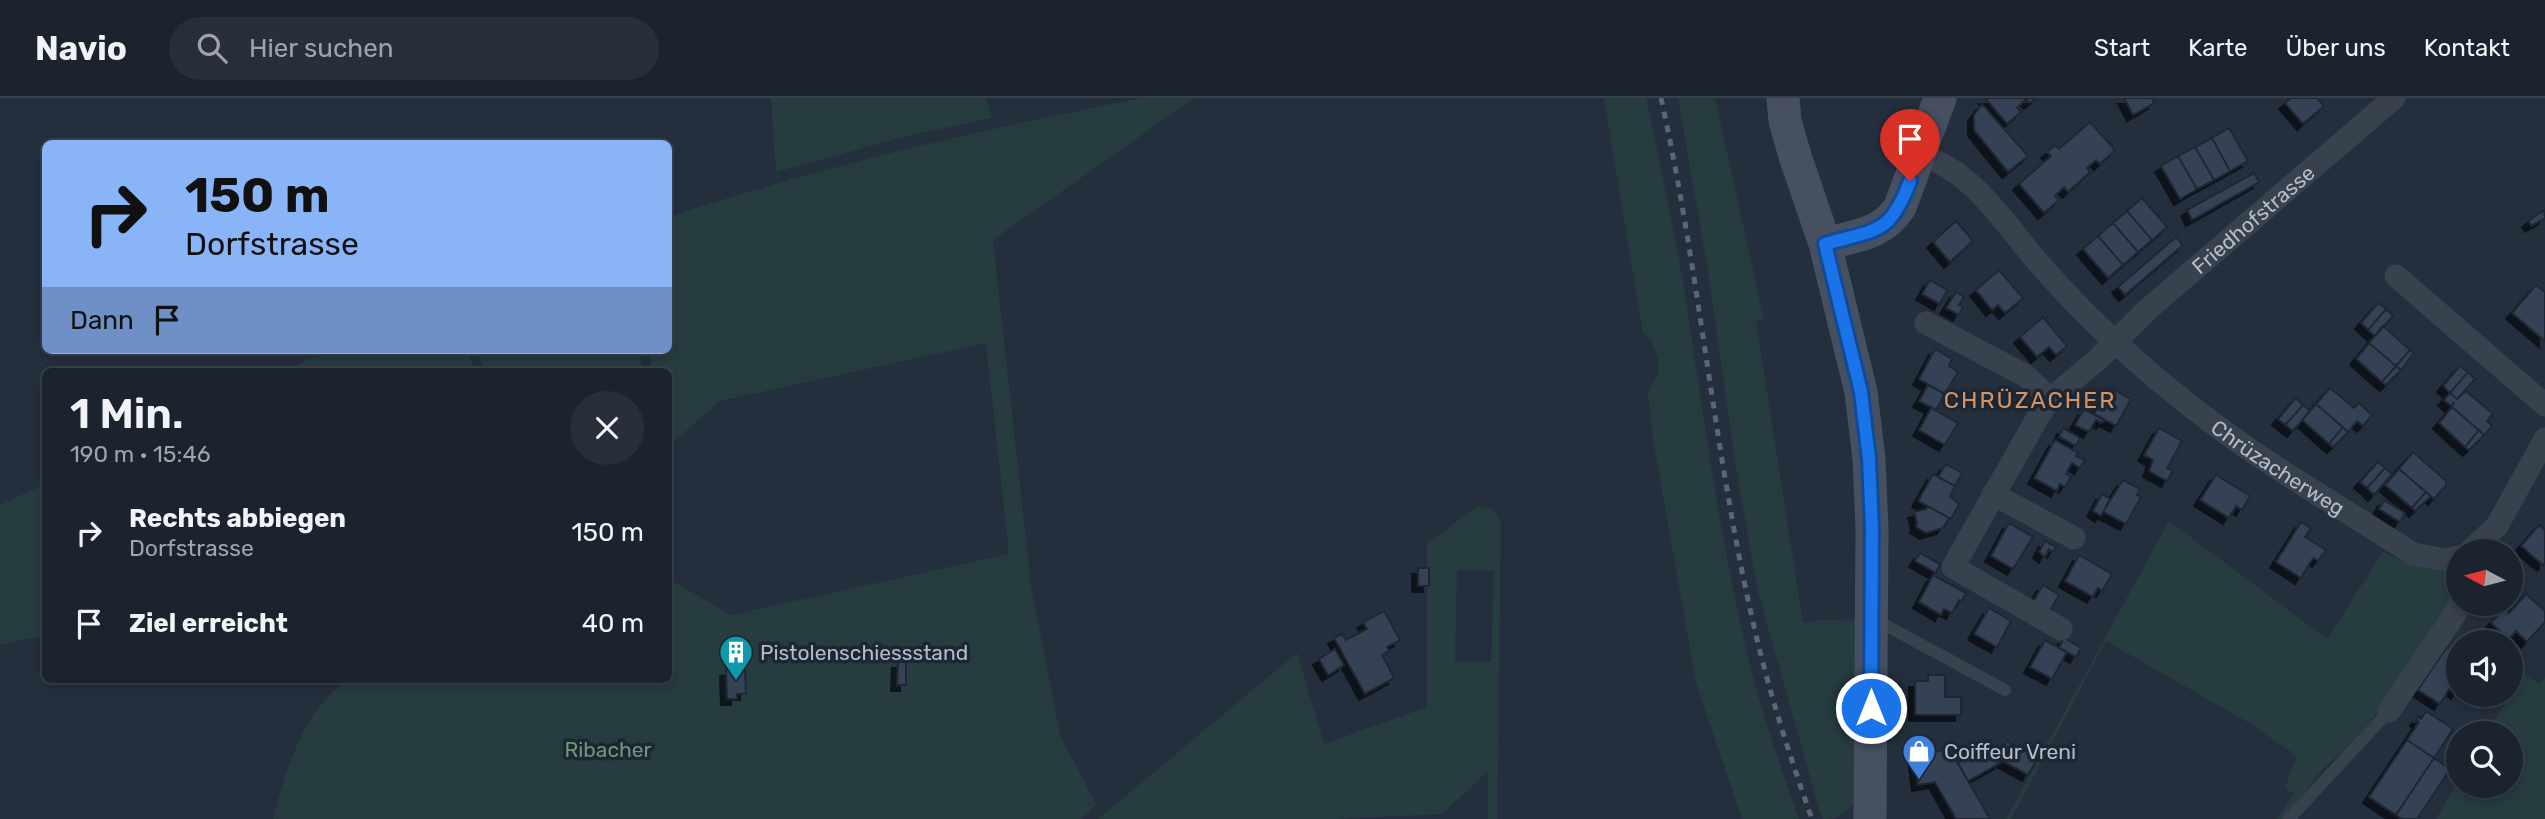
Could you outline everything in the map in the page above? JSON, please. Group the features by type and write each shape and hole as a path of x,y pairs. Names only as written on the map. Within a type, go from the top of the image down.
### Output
{"main road":[{"path":"1783,98 1795,156 1825,244 1861,392 1870,473 1870,819"},
{"path":"1825,244 1885,225 1900,207 1940,98"}],"street":[{"name":"Friedhofstrasse","path":"2114,342 2147,310 2394,98"},
{"name":"Chrüzacherweg","path":"1919,155 1949,167 1970,183 2042,267 2114,342 2248,448 2413,554 2446,560"},
{"path":"2396,275 2545,405"},
{"path":"1926,323 2026,376 2050,399"},
{"path":"2061,629 1953,567 2050,399 2096,362 2114,342"},
{"path":"2486,539 2537,472 2545,439"},
{"path":"1993,494 2074,538"},
{"path":"2389,711 2454,616"}],"lane":[{"path":"1872,618 2005,690"},
{"path":"2289,819 2389,711"}],"green space":[{"path":"771,98 986,98 992,118 907,136 776,172"},
{"name":"Ribacher","path":"1143,98 1194,98 993,240 1031,586 1060,735 1096,804 1082,819 273,819 287,770 301,737 318,708 331,693 345,683 672,683 672,581 731,615 1009,554 986,343 720,401 672,443 672,368 652,368 650,354 672,354 672,216 844,165 1023,122"},
{"path":"1604,98 1646,98 1681,269 1730,575 1759,698 1799,819 1742,819 1696,683 1652,433 1648,393 1658,375 1658,358 1652,342 1643,333"},
{"path":"1678,98 1715,98 1764,320 1756,321 1803,623 1821,620 1863,621 1854,804 1833,818 1823,819 1819,809 1757,588"},
{"path":"321,354 469,354 473,368 290,368"},
{"path":"479,354 640,354 642,368 483,368"},
{"path":"42,485 42,636 0,645 0,505"},
{"path":"1477,506 1492,509 1501,521 1497,819 1488,819 1488,771 1442,814 1337,819 1098,819 1297,653 1324,744 1427,707 1427,544","holes":["1457,570 1494,571 1491,662 1455,661"]},
{"path":"2169,521 2327,639 2383,552 2407,563 2446,570 2447,616 2404,679 2359,736 2321,771 2284,819 2277,819 2294,794 2285,788 2297,756 2251,724 2106,641 2011,819 2006,819"},
{"path":"2523,673 2539,684 2545,677 2545,819 2436,819 2448,798 2523,798 2523,721 2494,721 2502,707 2523,707"}],"building":[{"path":"1985,98 2036,98 2030,103 2026,99 2017,108 2021,112 2007,124"},
{"path":"2124,98 2152,98 2154,103 2133,115"},
{"path":"2291,98 2317,98 2324,106 2303,124 2285,103"},
{"path":"1982,104 2028,156 2008,172 1974,130 1974,115"},
{"path":"2090,122 2115,150 2100,164 2096,160 2087,168 2090,172 2068,192 2064,187 2055,196 2059,200 2044,213 2019,184 2051,156 2047,152 2055,145 2059,149"},
{"path":"2229,128 2248,161 2230,171 2212,138"},
{"path":"2212,138 2230,171 2214,180 2195,147"},
{"path":"2195,147 2214,180 2197,189 2178,156"},
{"path":"2178,156 2197,189 2180,199 2161,166"},
{"path":"2254,173 2259,182 2192,220 2187,210"},
{"path":"2142,198 2167,227 2152,240 2127,211"},
{"path":"2544,210 2545,218 2531,226 2528,221"},
{"path":"2127,211 2152,240 2138,252 2113,223"},
{"path":"1956,221 1973,241 1950,262 1933,242"},
{"path":"2113,223 2138,252 2123,265 2098,236"},
{"path":"2098,236 2123,265 2108,278 2083,249"},
{"path":"2176,237 2183,245 2125,295 2118,287"},
{"path":"1999,270 2023,298 2005,313 1998,305 1992,310 1976,290"},
{"path":"1930,280 1947,290 1940,304 1922,294"},
{"path":"2536,285 2545,292 2545,341 2512,313"},
{"path":"1956,292 1964,297 1959,305 1963,307 1959,315 1946,308"},
{"path":"2378,303 2386,309 2368,330 2361,323"},
{"path":"2386,309 2393,316 2375,336 2368,330"},
{"path":"2043,317 2067,346 2056,355 2049,347 2037,357 2020,337"},
{"path":"2383,326 2410,350 2396,366 2369,343"},
{"path":"2369,343 2396,366 2382,382 2356,359"},
{"path":"1935,349 1952,359 1949,366 1958,372 1945,394 1919,379"},
{"path":"2410,350 2414,353 2401,370 2396,366"},
{"path":"2396,366 2401,370 2386,385 2382,382"},
{"path":"2460,366 2468,372 2450,393 2443,386"},
{"path":"2468,372 2475,379 2457,399 2450,393"},
{"path":"1928,385 1945,394 1936,410 1919,401"},
{"path":"2109,387 2131,399 2116,426 2094,414"},
{"path":"2330,388 2354,408 2359,403 2372,415 2363,426 2357,421 2348,432 2316,404"},
{"path":"2466,391 2493,414 2487,421 2492,426 2484,435 2452,407 2454,402 2451,406 2444,400 2450,393 2457,399"},
{"path":"2296,398 2303,405 2285,425 2278,419"},
{"path":"2316,404 2343,427 2329,444 2302,420"},
{"path":"2303,405 2310,411 2293,431 2285,425"},
{"path":"2452,407 2479,430 2465,447 2439,423"},
{"path":"1931,408 1958,423 1945,445 1919,430"},
{"path":"2084,409 2104,420 2102,423 2096,420 2089,432 2075,425"},
{"path":"2343,427 2348,432 2333,447 2329,444"},
{"path":"2063,428 2080,438 2076,446 2059,437"},
{"path":"2159,428 2182,441 2167,468 2173,471 2167,481 2149,471 2153,460 2144,455"},
{"path":"2479,430 2484,435 2469,450 2465,447"},
{"path":"2055,440 2085,460 2080,468 2072,463 2066,474 2071,477 2065,487 2060,484 2057,491 2034,478"},
{"path":"2413,452 2446,481 2446,485 2434,499 2399,469"},
{"path":"2378,462 2385,468 2367,488 2360,482"},
{"path":"1946,464 1962,473 1955,486 1938,477"},
{"path":"2385,468 2392,474 2374,495 2367,488"},
{"path":"2399,469 2426,492 2412,508 2385,485"},
{"path":"1933,474 1955,486 1950,497 1959,504 1951,519 1918,501"},
{"path":"2216,475 2250,496 2242,510 2236,506 2229,518 2200,500"},
{"path":"2123,480 2140,489 2137,495 2141,497 2126,524 2103,512"},
{"path":"2426,492 2431,496 2415,511 2412,508"},
{"path":"2102,494 2110,499 2101,516 2093,511"},
{"path":"2384,500 2405,513 2400,522 2379,509"},
{"path":"1928,506 1949,518 1943,528 1926,533 1916,527 1914,512"},
{"path":"2301,522 2311,528 2305,537 2326,550 2318,561 2313,558 2301,578 2276,562"},
{"path":"2009,523 2033,537 2013,569 1991,556"},
{"path":"2539,525 2545,530 2543,565 2524,549 2524,542"},
{"path":"2045,541 2056,547 2053,552 2049,549 2045,557 2039,552"},
{"path":"1920,553 1940,564 1936,573 1915,561"},
{"path":"2079,555 2112,574 2102,591 2098,588 2093,597 2065,581"},
{"path":"1418,568 1429,568 1429,586 1418,586"},
{"path":"1933,575 1966,593 1952,613 1944,609 1941,615 1919,602"},
{"path":"2043,585 2059,595 2050,611 2033,602"},
{"path":"2526,594 2545,611 2545,622 2527,642 2523,638 2523,630 2499,630 2491,623 2497,616 2524,616"},
{"path":"1989,608 2011,621 1997,647 1974,634"},
{"path":"1384,611 1400,640 1387,647 1389,651 1382,655 1394,678 1365,694 1334,638 1342,634 1346,640 1367,629 1363,622"},
{"path":"2064,638 2081,648 2076,657 2059,648"},
{"path":"2045,640 2067,652 2052,679 2030,667"},
{"path":"2446,648 2446,694 2440,704 2418,690"},
{"path":"1335,649 1344,665 1328,675 1319,659"},
{"path":"898,662 906,662 906,685 897,685"},
{"name":"Pistolenschiessstand","path":"745,669 746,694 737,694 737,699 727,699 726,670"},
{"path":"1928,675 1945,675 1945,697 1961,697 1961,715 1915,715 1915,681 1928,681"},
{"path":"2426,711 2446,724 2446,740 2434,758 2407,740 2419,722 2416,720 2418,717 2421,719"},
{"path":"2407,740 2434,758 2396,815 2369,797"},
{"path":"2007,741 2038,758 2028,775 1997,758"},
{"path":"1990,745 2000,763 1968,781 1958,763"},
{"path":"1944,750 1953,755 1990,819 1956,819 1935,782 1918,785 1914,754"},
{"path":"2434,758 2446,766 2446,775 2417,819 2402,819 2396,815"}],"railway":[{"path":"1661,98 1675,164 1741,565 1767,679 1812,819"}],"place":[{"name":"Pistolenschiessstand","path":"736,682"},
{"name":"Coiffeur Vreni","path":"1919,781"}],"district":[{"name":"CHRÜZACHER","path":"2030,400"}],"route":[{"path":"1871,708 1872,528 1869,459 1861,392 1825,244 1885,225 1900,207 1910,181"}]}
